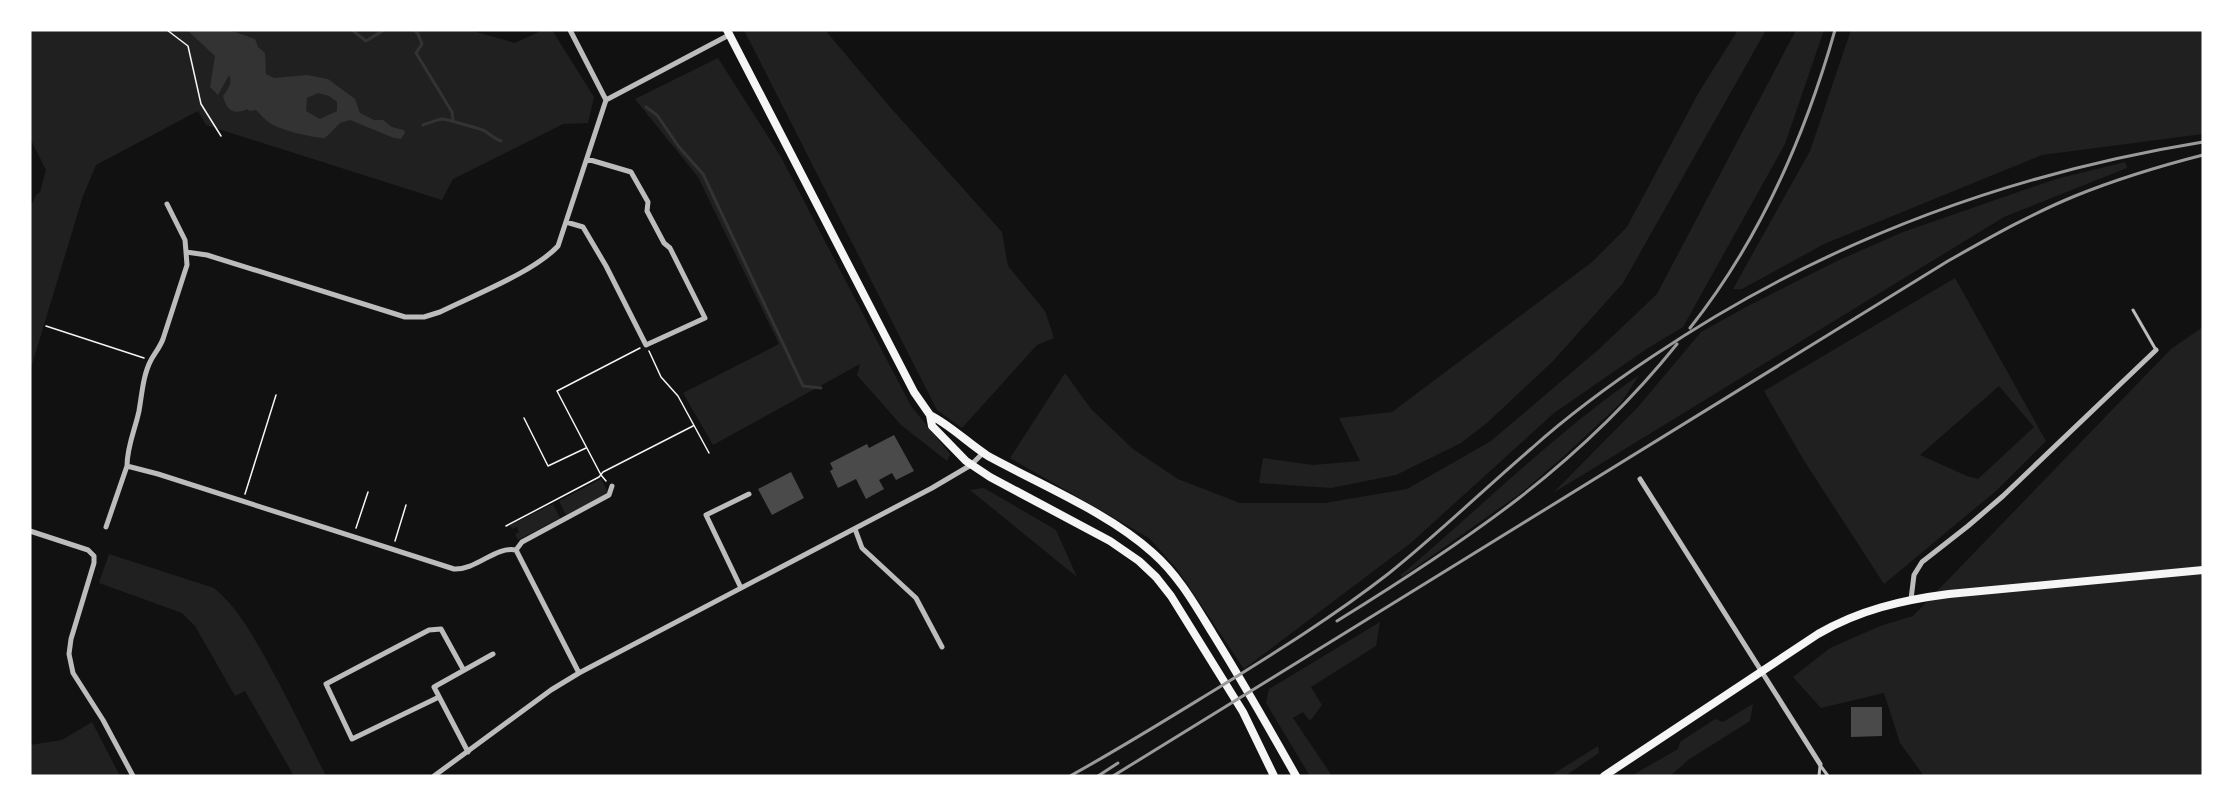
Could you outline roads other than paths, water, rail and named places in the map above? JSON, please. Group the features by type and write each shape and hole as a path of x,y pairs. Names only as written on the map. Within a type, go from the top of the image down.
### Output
{"main road":[{"path":"728,32 914,392 930,415 932,426 971,465 1110,541 1130,554 1156,577 1178,606 1237,702 1274,776"},
{"path":"930,415 983,453 1114,525 1140,542 1166,565 1187,593 1236,672 1296,776"},
{"path":"1604,776 1818,634 1840,622 1874,609 1911,599 2203,570"}],"street":[{"path":"570,30 606,100"},
{"path":"186,252 207,255 405,317 424,317 440,312 548,256 558,246 606,100 728,32"},
{"path":"566,222 583,227 606,266 646,345 705,318 670,248 664,243 647,211 648,202 631,172 587,159"},
{"path":"106,527 127,466 127,452 151,361 159,350 187,265 185,240 167,204"},
{"path":"1911,599 1914,574 1922,562 2003,496 2156,350"},
{"path":"434,776 579,672 855,529 971,465 983,453"},
{"path":"127,466 454,569 470,568 505,549 516,550"},
{"path":"1640,479 1820,764"},
{"path":"516,550 522,542 609,495 612,486"},
{"path":"741,588 706,515 749,494"},
{"path":"855,529 862,548 916,598 942,647"},
{"path":"30,531 88,550 94,555 94,563 70,639 69,654 73,673 103,720 133,776"},
{"path":"516,550 579,672"},
{"path":"439,697 352,739 326,684 429,630 441,629 463,669"},
{"path":"468,752 434,687 493,654"}],"lane":[{"path":"2133,309 2156,350"},
{"path":"1819,776 1820,764"},
{"path":"1820,764 1828,776"}],"waterway":[{"path":"352,30 366,41 384,30"},
{"path":"414,30 422,44 416,53 452,112 453,120"},
{"path":"646,107 657,115 679,147 703,174 803,386 821,388"},
{"path":"423,125 445,119 485,131 501,141"}],"railway":[{"path":"1690,328 1738,260 1777,186 1809,109 1835,30"},
{"path":"1070,776 1218,688 1347,604 1407,559 1576,411 1606,388 1716,316 1781,280 1916,219 1986,194 2057,173 2203,142"},
{"path":"1113,776 1948,261 2026,218 2075,196 2139,173 2203,155"},
{"path":"1337,621 1432,561 1520,498 1601,427 1677,344"},
{"path":"1098,776 1118,763"}]}
